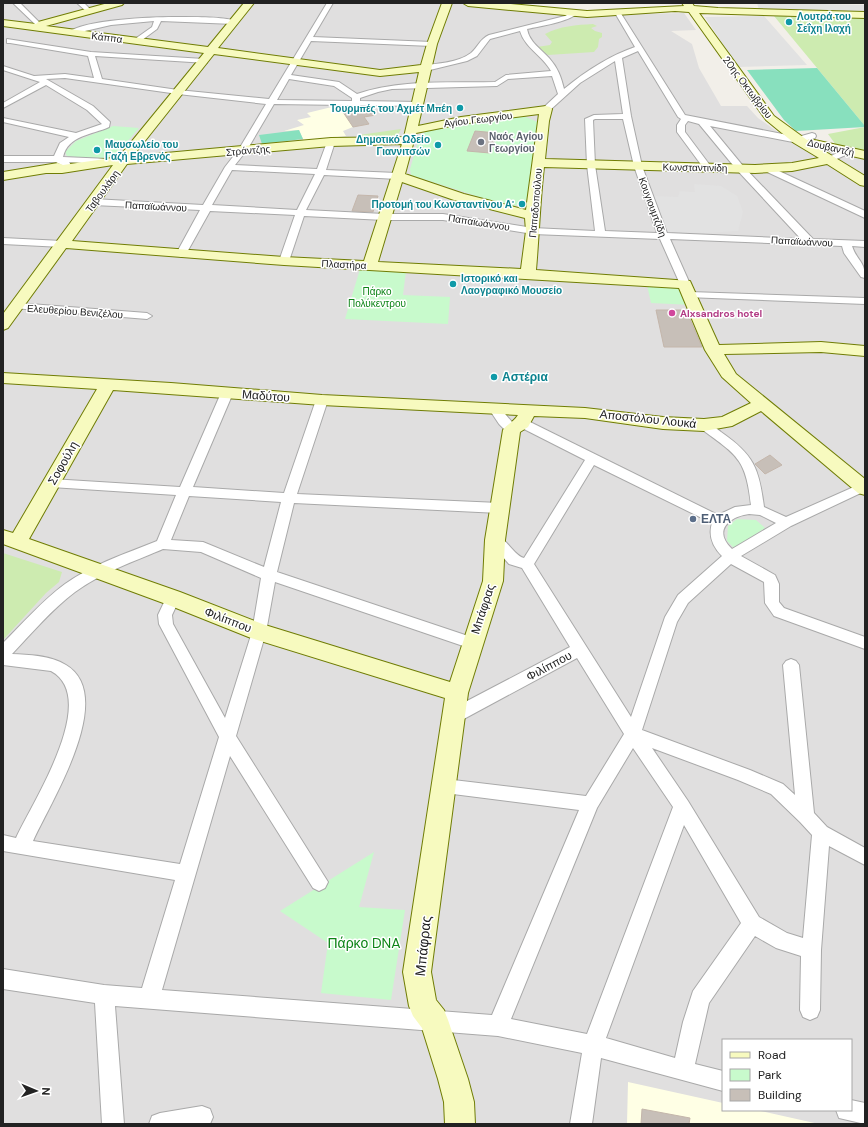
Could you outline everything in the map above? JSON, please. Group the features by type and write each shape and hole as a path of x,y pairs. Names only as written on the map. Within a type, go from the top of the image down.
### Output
{"street":[{"path":"16,3 35,26"},
{"path":"80,3 89,11"},
{"path":"7,39 35,26 119,3"},
{"name":"Ταβουλάρη","path":"3,325 10,306 62,244 122,162 204,62 211,50 249,3"},
{"path":"181,254 229,167 243,150 330,3"},
{"path":"370,265 410,135 416,104 432,44 447,3"},
{"path":"468,3 575,13 618,13 689,6 718,11 865,15"},
{"name":"20ης Οκτωβρίου","path":"689,6 766,113 776,124 827,160 865,182"},
{"path":"356,101 376,90 392,87 421,86 437,75 472,56 481,42 491,36 567,17 575,13"},
{"path":"618,13 679,114 686,118 702,122 798,140 812,136"},
{"path":"72,32 112,24 158,20 206,20 234,22"},
{"path":"138,41 155,28 158,20"},
{"name":"Κάππα","path":"3,23 35,26 380,73 425,68"},
{"path":"523,27 525,37 550,63 556,73 561,93"},
{"path":"7,39 91,54 204,62"},
{"path":"308,39 432,44"},
{"path":"546,109 561,93 600,67 624,52 640,48"},
{"path":"91,54 99,81"},
{"name":"Κουγιουμτζίδη","path":"618,56 627,116 638,166 663,235 714,350 730,377 864,487"},
{"path":"600,67 620,66"},
{"path":"3,68 46,82 90,108 106,122 106,125 102,127 64,142 59,151 65,161"},
{"path":"425,68 437,75 498,84 506,76 556,73"},
{"path":"34,78 64,76 178,92 272,102 356,101 416,104"},
{"path":"286,76 336,84 356,101"},
{"path":"3,106 46,82"},
{"name":"Αγίου Γεωργίου","path":"410,135 442,123 520,114 546,109"},
{"name":"Παπαδοπούλου","path":"528,274 533,231 532,216 543,121 546,109"},
{"path":"520,114 543,121"},
{"path":"600,233 591,165 590,118 627,116"},
{"path":"686,118 681,126 681,132 708,168"},
{"path":"3,120 78,136"},
{"path":"702,122 740,168 809,241"},
{"name":"Στράντζης","path":"3,176 46,169 70,168 109,162 410,135"},
{"name":"Δουβαντζή","path":"798,140 865,155"},
{"path":"284,261 300,213 321,171 331,142"},
{"path":"811,149 802,154 796,165 844,170"},
{"path":"827,160 847,151"},
{"path":"3,159 109,162"},
{"name":"Κωνσταντινίδη","path":"538,163 708,168 766,168 827,160"},
{"name":"Στράντζης","path":"46,169 65,161 88,165"},
{"path":"229,167 397,176 459,197 532,216"},
{"path":"766,168 865,215"},
{"name":"Παπαϊωάννου","path":"93,202 384,217 443,217 533,231 865,244"},
{"name":"Πλαστήρα","path":"3,241 284,261 528,274 687,289"},
{"path":"846,244 850,253 865,274"},
{"path":"687,289 865,301"},
{"name":"Ελευθερίου Βενιζέλου","path":"10,306 147,316"},
{"path":"714,350 786,346 821,347 865,351"},
{"name":"Μαδύτου","path":"3,378 108,384 322,400 495,409 521,421"},
{"name":"Σοφούλη","path":"10,540 51,483 108,384"},
{"path":"162,544 227,393"},
{"path":"149,999 259,632 269,575 289,498 322,400"},
{"name":"Αποστόλου Λουκά","path":"521,421 585,413 663,423 704,425 726,422 762,404"},
{"path":"495,409 503,421 521,421 592,459 719,521"},
{"name":"Μπάφρας","path":"460,1124 459,1102 454,1079 434,1020 423,1006 417,972 445,786 455,704 472,643 491,590 499,508 521,421"},
{"path":"704,425 735,448 748,464 752,472 758,510"},
{"path":"527,564 592,459"},
{"path":"51,483 289,498 499,508"},
{"path":"498,1026 590,804 633,734 670,621 683,599 731,556 786,523 864,487"},
{"path":"786,523 758,510 749,510 732,513 719,521 716,530 718,540 723,549 731,556 770,579 772,584 770,598 771,603 779,612 865,643"},
{"name":"Φιλίππου","path":"10,540 173,598 259,632 455,704 581,650"},
{"path":"495,540 514,560 527,564 633,734 682,806 752,924 783,941 811,950"},
{"path":"3,653 62,593 97,571 162,544 203,547 269,575 472,643"},
{"path":"173,598 164,620 227,737 319,882"},
{"path":"3,659 49,664 61,669 70,677 78,699 74,731 66,753 20,847"},
{"path":"791,665 806,816"},
{"path":"633,734 744,775 776,789 806,816 821,833 865,857"},
{"path":"445,786 590,804"},
{"path":"582,1124 593,1045 682,806"},
{"path":"810,1010 811,950 821,833"},
{"path":"3,843 186,873"},
{"path":"682,1072 700,998 752,924"},
{"path":"3,979 104,995 498,1026 593,1045 682,1072 722,1081"},
{"path":"104,995 114,1124"},
{"path":"852,1111 865,1114"},
{"path":"160,1124 202,1117"}],"shaded area":[{"path":"3,3 450,3 593,15 684,13 696,30 671,31 692,44 699,68 721,106 747,106 758,118 792,142 865,152 865,1124 3,1124"},
{"path":"757,3 865,5 865,11 759,10"},
{"path":"764,16 807,65 738,67 705,17"},
{"path":"336,106 341,109 368,106 376,115 364,117 369,124 353,127 343,131 346,136 304,141 299,130 284,131 304,125 297,120 311,117 307,113"},
{"path":"694,184 721,186 737,196 743,212 738,231 708,233 661,232 653,196 678,197 680,191 695,192"},
{"path":"628,1082 722,1103 722,1111 760,1111 819,1124 627,1124"}],"green space":[{"path":"774,16 865,17 865,126"},
{"path":"593,24 597,26 591,28 602,33 602,37 599,39 598,47 594,52 548,55 537,47 550,45 552,42 545,34 551,31 568,26"},
{"path":"817,68 865,127 796,131 784,120 747,70"},
{"path":"521,115 540,123 531,200 511,207 411,175 410,169 420,135 429,130"},
{"path":"113,126 139,128 113,158 105,160 67,156 65,152 76,141"},
{"path":"865,127 865,151 836,145 828,134"},
{"path":"401,129 398,135 379,138 359,137 359,135"},
{"path":"299,130 303,139 262,144 259,135"},
{"name":"Πάρκο Πολύκεντρου","path":"360,269 406,271 403,295 450,297 448,324 345,319"},
{"path":"647,285 687,287 692,305 651,303"},
{"path":"737,519 756,520 765,528 734,548 727,541 728,526"},
{"path":"3,553 62,572 59,582 46,593 3,640"},
{"name":"Πάρκο DNA","path":"374,852 359,907 405,910 391,1000 321,993 328,943 280,911"}],"building":[{"path":"369,107 376,115 364,117 369,124 353,127 341,109"},
{"name":"Ναός Αγίου Γεωργίου","path":"475,131 497,133 490,153 467,151"},
{"path":"358,195 378,196 373,212 352,211"},
{"path":"656,310 686,310 702,347 664,347"},
{"path":"770,455 782,465 765,474 755,464"},
{"path":"642,1109 690,1118 689,1124 641,1124"}],"place":[{"name":"Λουτρά του Σεΐχη Ιλαχή","path":"789,22"},
{"name":"Τουρμπές του Αχμέτ Μπέη","path":"460,108"},
{"name":"Ναός Αγίου Γεωργίου","path":"481,142"},
{"name":"Δημοτικό Ωδείο Γιαννιτσών","path":"438,145"},
{"name":"Μαυσωλείο του Γαζή Εβρενός","path":"97,150"},
{"name":"Προτομή του Κωνσταντίνου Α'","path":"522,204"},
{"name":"Ιστορικό και Λαογραφικό Μουσείο","path":"453,284"},
{"name":"Alxsandros hotel","path":"672,313"},
{"name":"Αστέρια","path":"494,377"},
{"name":"ΕΛΤΑ","path":"693,519"}]}
